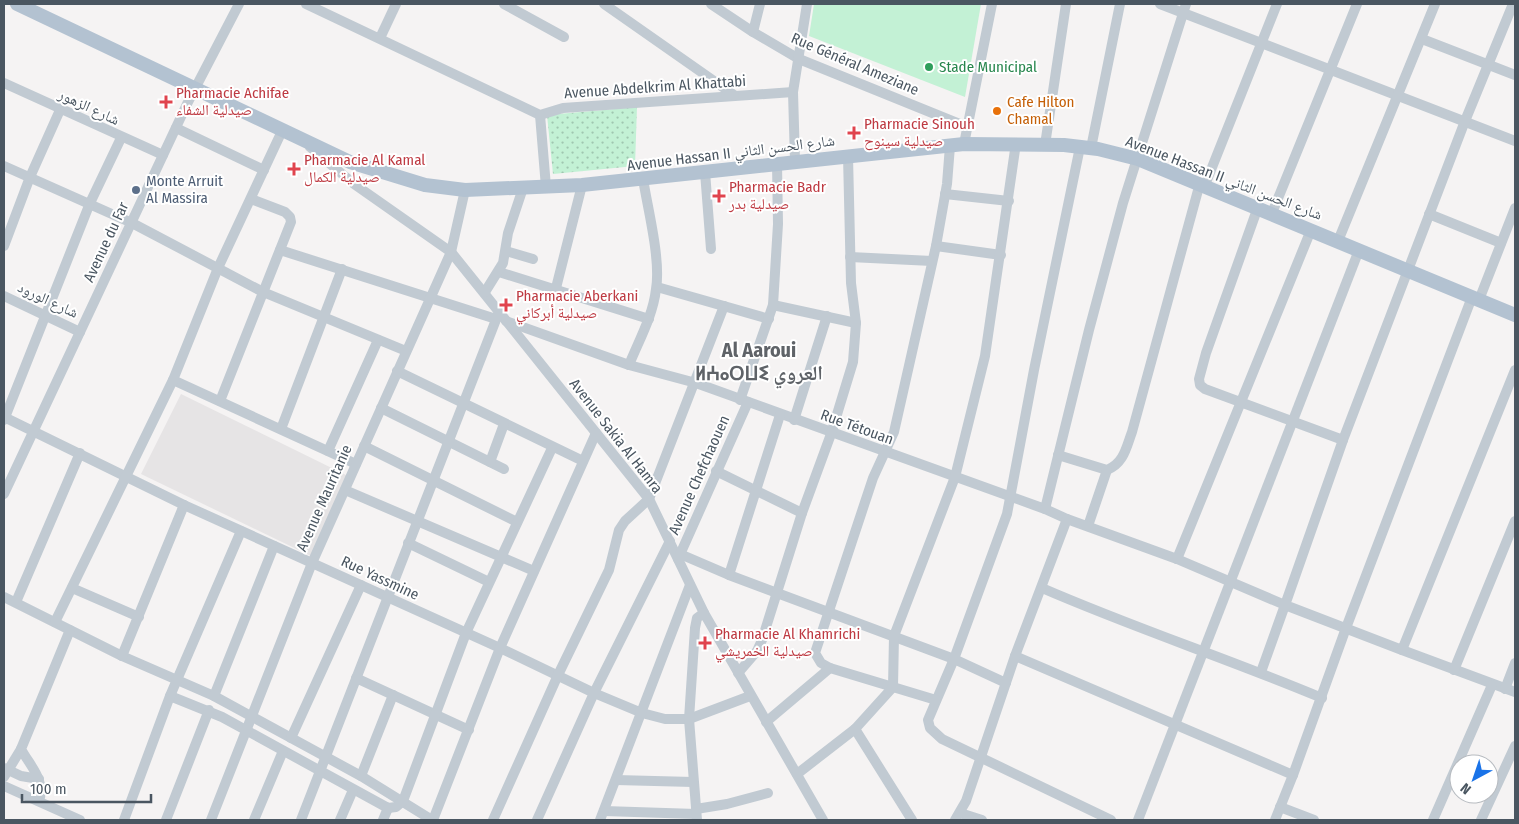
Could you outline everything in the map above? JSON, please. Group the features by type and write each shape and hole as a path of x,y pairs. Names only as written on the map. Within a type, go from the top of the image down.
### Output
{"main road":[{"name":"Avenue Hassan II شارع الحسن الثاني","path":"17,4 350,162 380,173 425,185 465,190 582,185 964,144 1016,143 1086,148 1138,158 1515,315"}],"street":[{"name":"Avenue du Far","path":"4,494 162,156 239,4"},
{"path":"306,4 540,115 546,187"},
{"path":"380,38 396,4"},
{"path":"504,4 564,37"},
{"path":"604,4 734,95"},
{"name":"Rue Général Ameziane","path":"711,4 799,59 967,127"},
{"path":"753,32 760,4"},
{"path":"795,161 793,92 807,4"},
{"path":"964,144 992,4"},
{"path":"1045,144 1066,4"},
{"path":"1111,820 979,758 935,735 930,728 928,720 954,658 1007,514 1086,148 1120,4"},
{"path":"1160,4 1184,8 1263,43 1515,141"},
{"path":"1058,455 1108,470 1117,466 1122,458 1132,432 1202,184 1263,43 1277,4"},
{"path":"1272,213 1357,4"},
{"path":"1338,241 1435,4"},
{"path":"1261,672 1343,440 1429,214 1513,4"},
{"path":"1044,509 1094,312 1138,158 1184,8"},
{"path":"1422,39 1515,75"},
{"name":"شارع الزهور","path":"4,83 162,156"},
{"name":"Avenue Abdelkrim Al Khattabi","path":"540,115 563,108 793,92"},
{"path":"4,246 30,177 60,110"},
{"path":"176,128 264,170"},
{"path":"55,622 173,380 218,268 282,131"},
{"path":"4,418 90,203 121,138"},
{"name":"Avenue Sakia Al Hamra","path":"300,138 354,184 451,252 484,292 500,318 649,499 679,557 704,613 823,820"},
{"path":"797,774 856,729 893,688 894,636 955,477 985,356 1016,143"},
{"path":"936,700 830,668 822,663 815,653 872,478 894,432 936,246 945,194 950,146"},
{"path":"738,673 757,651 802,514 831,434 853,362 856,323 850,257 848,156"},
{"name":"Avenue Chefchaouen","path":"679,557 744,401 773,305 778,224 777,163"},
{"path":"4,166 132,223 263,292 406,351"},
{"path":"706,172 711,249"},
{"path":"280,250 500,318 630,365 648,318 657,287 643,179"},
{"path":"556,288 582,185"},
{"path":"484,292 499,272 506,252 508,233 523,188"},
{"name":"Avenue Mauritanie","path":"211,820 312,563 451,252 465,190"},
{"path":"945,194 1009,201"},
{"path":"220,401 291,222 290,217 285,212 251,199"},
{"path":"1258,207 1199,379 1200,385 1205,389 1343,440"},
{"path":"1275,820 1322,698 1346,628 1476,299 1502,243 1515,208"},
{"path":"1429,214 1502,243"},
{"path":"1177,559 1311,230"},
{"path":"936,246 1001,255"},
{"path":"1138,820 1291,421 1359,250"},
{"path":"506,252 533,259"},
{"path":"850,257 932,262"},
{"path":"281,429 342,269"},
{"path":"499,272 556,288 648,318"},
{"path":"657,287 769,319"},
{"name":"شارع الورود","path":"4,296 80,332"},
{"path":"773,305 856,323"},
{"path":"493,820 558,675 609,570 619,530 625,521 649,499 696,383 724,306"},
{"path":"794,420 827,316"},
{"path":"301,820 463,401 500,318"},
{"path":"328,451 378,340"},
{"name":"Rue Tétouan","path":"630,365 696,383 831,434 1010,495 1177,559 1284,605 1492,685 1515,692"},
{"path":"1402,650 1515,370"},
{"path":"397,371 463,401 504,424 583,462"},
{"path":"173,380 356,464"},
{"path":"381,408 504,469"},
{"path":"729,576 780,414"},
{"name":"Rue Yassmine","path":"4,418 33,430 184,505 500,648 594,693 642,713 665,719 689,719 750,696"},
{"path":"490,462 504,424"},
{"path":"4,596 122,656 214,696 361,776 432,820 500,648 596,433"},
{"path":"364,446 517,522"},
{"path":"170,696 209,710 353,790 388,808 396,807 403,801 466,633 552,448"},
{"path":"16,602 80,453"},
{"path":"1088,526 1108,470"},
{"path":"716,471 802,514"},
{"path":"344,490 534,572"},
{"path":"122,656 184,505"},
{"path":"982,820 958,816 1067,518"},
{"path":"1454,670 1515,521"},
{"path":"124,820 170,696 241,531"},
{"path":"537,820 594,693 670,541"},
{"path":"408,544 489,582"},
{"path":"214,696 274,546"},
{"path":"679,557 954,658 1006,683"},
{"path":"291,738 361,585"},
{"path":"690,585 602,816 696,814 768,793"},
{"path":"72,588 139,617"},
{"path":"1042,588 1110,617 1261,672 1322,698"},
{"path":"696,814 689,719 695,628 697,618 704,613"},
{"path":"39,779 5,772 21,749 70,630"},
{"path":"1015,656 1293,775"},
{"path":"1505,688 1515,663"},
{"path":"766,722 830,668"},
{"path":"356,678 469,730"},
{"path":"1433,820 1492,685"},
{"path":"361,776 393,695"},
{"path":"166,820 209,710"},
{"path":"856,729 912,820"},
{"path":"1481,820 1515,746"},
{"path":"21,749 39,779 42,794 39,801"},
{"path":"254,820 283,751"},
{"path":"616,780 693,782"},
{"path":"4,786 39,801 66,818 80,820"},
{"path":"340,820 353,790"},
{"path":"1280,807 1314,820"},
{"path":"383,820 388,808"}],"shaded area":[{"path":"181,394 348,476 311,556 141,474"}],"green space":[{"name":"Stade Municipal","path":"814,4 981,4 965,97 809,36"},
{"path":"637,107 635,166 553,174 547,115"}],"place":[{"name":"Stade Municipal","path":"929,67"},
{"name":"Pharmacie Achifae صيدلية الشفاء","path":"166,102"},
{"name":"Cafe Hilton Chamal","path":"997,111"},
{"name":"Pharmacie Sinouh صيدلية سينوح","path":"854,133"},
{"name":"Pharmacie Al Kamal صيدلية الكمال","path":"294,169"},
{"name":"Monte Arruit Al Massira","path":"136,190"},
{"name":"Pharmacie Badr صيدلية بدر","path":"719,196"},
{"name":"Pharmacie Aberkani صيدلية أبركاني","path":"506,305"},
{"name":"Pharmacie Al Khamrichi صيدلية الخمريشي","path":"705,643"}],"district":[{"name":"Al Aaroui ⵍⵄⴰⵔⵡⵉ العروي","path":"759,362"}]}
